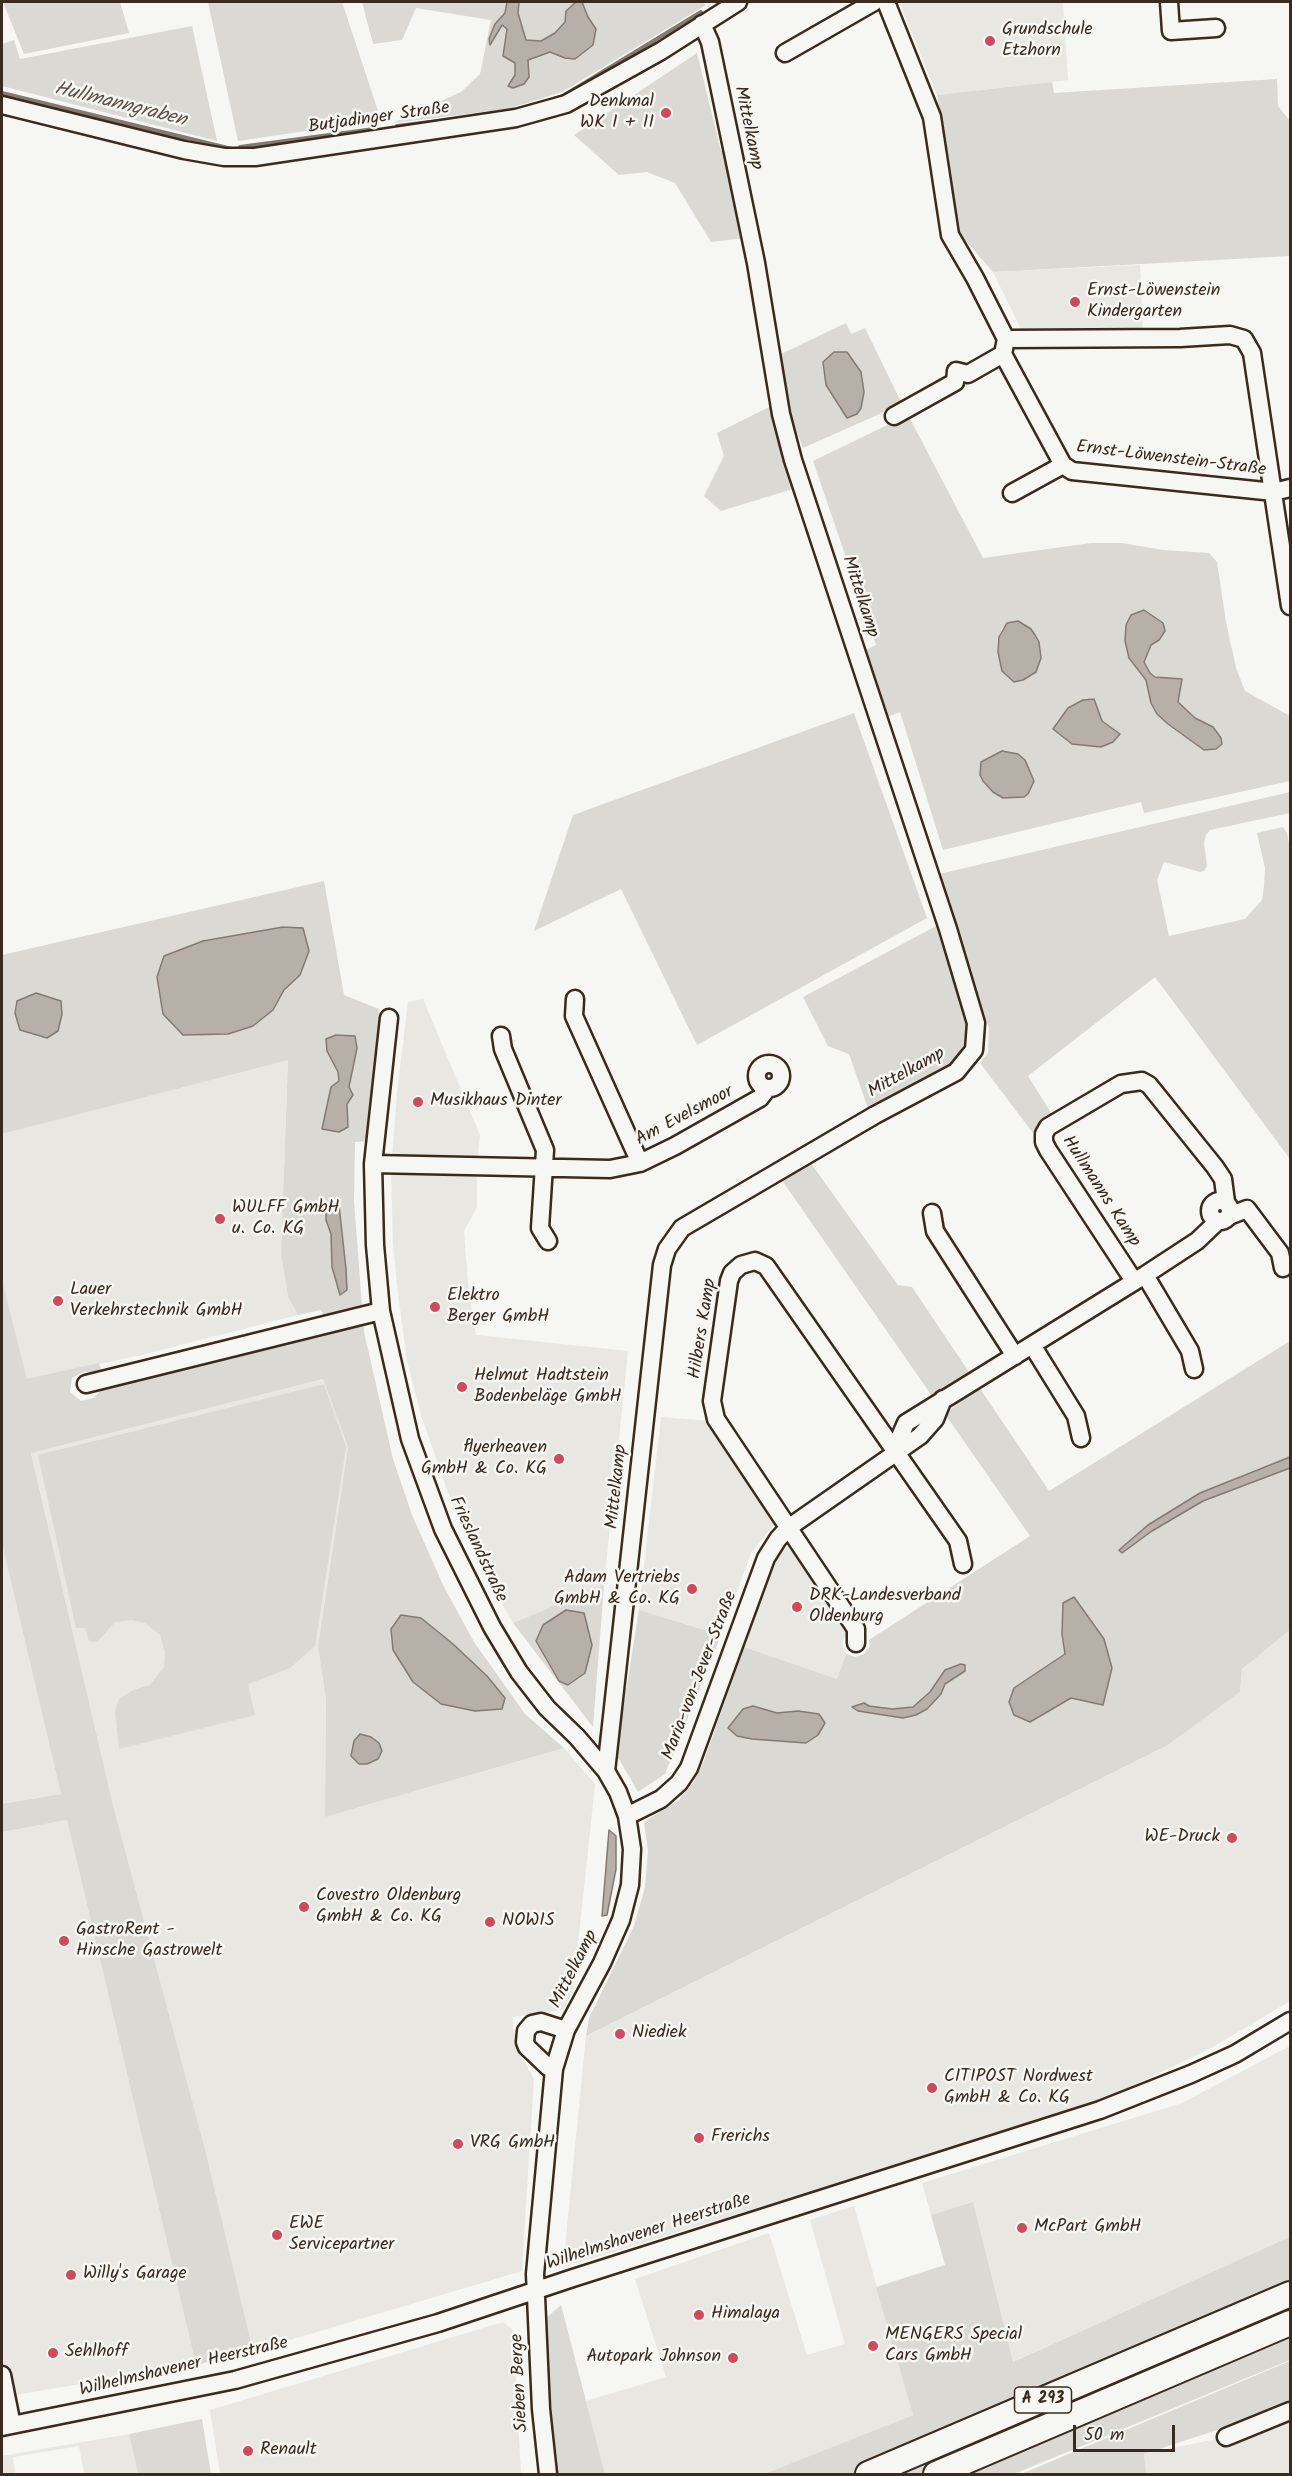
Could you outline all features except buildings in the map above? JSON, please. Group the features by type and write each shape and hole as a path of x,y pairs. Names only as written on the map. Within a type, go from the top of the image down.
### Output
{"highway":[{"name":"A 293","path":"868,2475 1290,2294"},
{"name":"A 293","path":"936,2475 1290,2323"}],"street":[{"name":"Butjadinger Straße","path":"2,105 184,150 216,156 255,157 516,118 566,104 625,72 738,2"},
{"path":"785,53 874,2"},
{"name":"Ernst-Löwenstein-Straße","path":"886,2 932,117 950,235 975,278 1004,347 1063,465 1072,471 1282,490 1252,353 1244,339 1230,335 1004,347 968,374 956,371 955,382 894,416"},
{"path":"1169,2 1171,31 1216,28"},
{"name":"Mittelkamp","path":"535,2290 554,2069 567,2030 602,1963 621,1920 630,1885 632,1849 627,1816 618,1792 606,1771 662,1265 667,1249 682,1228 875,1115 956,1072 974,1050 976,1023 948,928 797,470 781,414 756,263 710,42 702,24"},
{"name":"Ernst-Löwenstein-Straße","path":"1012,493 1063,465"},
{"path":"1282,490 1290,606"},
{"path":"575,999 574,1016 640,1163"},
{"name":"Frieslandstraße","path":"389,1018 373,1164 375,1245 381,1311 410,1439 430,1498 462,1570 492,1627 519,1672 547,1708 577,1737 606,1771"},
{"path":"501,1036 503,1049 545,1150 540,1228 548,1241"},
{"name":"Hullmanns Kamp","path":"1140,1278 1048,1150 1044,1142 1044,1134 1048,1127 1121,1084 1142,1081 1149,1085 1223,1179 1224,1213"},
{"name":"Am Evelsmoor","path":"373,1164 610,1169 640,1163 675,1146 760,1098 767,1089"},
{"path":"1224,1213 1247,1209 1280,1253 1283,1268"},
{"name":"Maria-von-Jever-Straße","path":"627,1816 661,1799 679,1784 689,1768 766,1558 778,1539 789,1528 920,1436 935,1419 943,1399 1197,1241 1224,1213"},
{"path":"932,1214 935,1231 1015,1356"},
{"name":"Hilbers Kamp","path":"789,1528 726,1435 714,1411 712,1401 729,1281 741,1265 755,1261 766,1266 897,1453"},
{"path":"1140,1278 1190,1351 1194,1369"},
{"path":"86,1384 381,1311"},
{"path":"1032,1345 1077,1416 1081,1438"},
{"path":"897,1453 958,1541 963,1564"},
{"path":"789,1528 856,1629 856,1643"},
{"name":"Wilhelmshavener Heerstraße","path":"7,2426 235,2380 438,2323 1119,2104 1235,2054 1290,2021"},
{"name":"Mittelkamp","path":"554,2069 548,2067 527,2047 526,2031 532,2024 541,2022 567,2030"},
{"name":"Sieben Berge","path":"535,2290 541,2409 548,2475"},
{"path":"2,2375 7,2426"},
{"path":"1226,2437 1290,2411"}],"shaded area":[{"path":"3,2 120,2 129,33 24,54"},
{"path":"208,2 342,2 381,120 238,141"},
{"path":"362,2 507,2 505,13 495,24 489,39 490,44 502,24 507,29 503,55 515,63 515,75 529,77 528,60 550,52 575,59 584,52 596,29 582,2 703,2 706,5 562,92 508,109 393,123 461,92 480,74 491,20 416,8 402,40 373,44"},
{"path":"507,2 519,2 518,13 526,40 541,41 555,33 565,22 566,11 576,2 582,2 596,29 593,45 575,59 550,52 528,60 529,77 524,84 513,88 508,86 515,75 515,63 503,56 507,29 502,25 490,45 489,39 495,24 505,13"},
{"path":"519,2 576,2 566,10 565,22 555,33 541,41 526,40 518,13"},
{"name":"Grundschule Etzhorn","path":"899,2 1063,2 1068,80 937,95"},
{"path":"192,26 217,141 2,86 2,44 14,40 20,59"},
{"path":"697,53 721,151 728,147 746,238 711,242 675,183 647,172 619,175 574,135"},
{"path":"1277,79 1278,106 1290,121 1290,256 993,272 959,233 937,95 1052,82 1054,93"},
{"name":"Ernst-Löwenstein Kindergarten","path":"1140,265 1143,333 1024,335 993,272"},
{"path":"846,323 851,334 865,328 902,404 803,448 786,402 779,355"},
{"path":"834,352 847,352 861,372 864,392 861,408 857,414 847,418 826,385 823,362"},
{"path":"773,405 796,488 721,511 704,496 724,456 717,433"},
{"path":"908,415 983,558 1091,543 1122,543 1163,550 1209,553 1217,562 1226,622 1236,668 1245,691 1290,716 1290,781 1144,813 1141,802 943,850 900,712 887,717 865,650 876,645 813,461","holes":["1163,623 1159,640 1151,645 1144,662 1150,673 1181,691 1178,702 1195,718 1213,727 1221,738 1222,744 1216,749 1204,750 1157,714 1151,703 1146,680 1134,664","1002,628 1039,642 1041,658 1036,672 1023,680 998,652","1094,699 1102,721 1113,728 1080,745 1072,744","980,765 1003,798 993,792 983,781"]},
{"path":"1144,610 1163,623 1165,631 1159,640 1151,645 1144,662 1155,677 1182,679 1178,702 1195,718 1213,727 1221,738 1222,744 1216,749 1204,750 1168,724 1157,714 1151,703 1146,680 1129,658 1125,641 1126,625 1131,615"},
{"path":"1018,621 1031,629 1035,635 1039,642 1041,658 1036,672 1023,680 1014,682 1002,671 998,652 999,637 1007,623"},
{"path":"1094,699 1102,721 1120,734 1113,742 1101,747 1072,744 1053,729 1068,708 1083,700"},
{"path":"854,713 927,918 697,1045 621,889 534,931 573,815"},
{"path":"1002,751 1018,754 1025,760 1034,781 1028,794 1024,797 1003,798 993,792 980,775 981,762"},
{"path":"1290,792 1290,813 1210,830 1204,843 1207,866 1204,871 1200,872 1164,862 1157,880 1169,936 1245,919 1262,900 1264,886 1265,868 1257,833 1283,827 1287,833 1290,849 1290,1159 1155,977 1028,1076 1053,1116 1033,1133 980,1063 988,1053 989,1028 939,874"},
{"path":"324,881 344,995 379,1009 368,1141 355,1142 354,1201 364,1332 393,1459 412,1515 443,1585 474,1642 525,1714 564,1748 325,1817 326,1699 318,1647 348,1447 323,1379 31,1453 113,1805 205,2149 253,2351 196,2365 67,1820 2,1832 2,1804 61,1794 2,1544 2,1280 27,1379 99,1363 102,1373 95,1375 85,1371 72,1378 70,1392 81,1401 94,1398 101,1389 332,1334 321,1310 298,1315 288,1297 281,1253 288,1060 2,1134 2,955","holes":["283,927 300,975 284,990 203,941","357,1048 347,1104 348,1126 339,1132 323,1129 339,1081 338,1072","339,1205 347,1290 335,1280 331,1234 326,1220","401,1615 421,1618 487,1676 505,1698"]},
{"path":"940,924 971,1022 969,1046 954,1069 869,1111 849,1054 828,1046 803,997"},
{"path":"283,927 303,928 309,951 300,975 284,990 273,1010 253,1026 228,1034 183,1035 163,1014 157,977 164,956 203,941"},
{"path":"36,993 61,1001 62,1014 58,1031 47,1038 20,1030 15,1013 17,1001"},
{"path":"423,999 480,1135 477,1160 392,1158 408,1002"},
{"path":"336,1035 355,1036 357,1048 349,1087 353,1095 347,1104 348,1127 339,1132 322,1129 331,1087 339,1081 338,1072 327,1051 326,1039"},
{"path":"288,1059 281,1253 288,1297 298,1315 141,1355 27,1380 2,1280 2,1134"},
{"path":"810,1162 898,1285 912,1287 971,1375 932,1396 781,1179"},
{"path":"391,1169 477,1171 477,1207 464,1231 468,1284 476,1335 628,1351 604,1585 513,1623 478,1563 450,1498 421,1415 407,1361 398,1293 393,1245"},
{"path":"331,1197 339,1205 346,1269 347,1290 340,1295 332,1267 331,1234 326,1220 326,1211"},
{"path":"1290,1341 1290,1457 1242,1475 1119,1550 1122,1553 1152,1531 1203,1501 1290,1468 1290,1630 1242,1669 1240,1692 1168,1745 586,2036 589,2018 634,1926 645,1887 648,1851 644,1822 679,1800 693,1783 704,1761 744,1647 837,1679 846,1654 855,1657 864,1654 870,1646 869,1640 1030,1536 945,1414 979,1387 1049,1491","holes":["1074,1597 1104,1639 1112,1668 1071,1698 1030,1722 1014,1688 1065,1654","961,1664 959,1676 945,1684 941,1695 903,1718 858,1711 864,1703 869,1706 892,1709 913,1707 930,1692 945,1670","753,1706 777,1713 806,1743 752,1739 728,1728 743,1709"]},
{"path":"323,1379 348,1447 318,1647 326,1699 325,1817 564,1748 595,1784 573,1991 563,2010 513,2017 513,2029 524,2061 534,2079 522,2271 253,2351 205,2149 113,1805 31,1452"},
{"path":"324,1384 346,1447 315,1646 290,1668 248,1684 255,1715 119,1749 115,1711 119,1699 133,1690 150,1685 164,1667 165,1652 160,1635 145,1623 131,1620 115,1622 97,1642 89,1641 85,1628 76,1628 38,1455"},
{"path":"661,1417 710,1421 777,1521 751,1553 721,1635 639,1610"},
{"path":"1290,1457 1290,1468 1203,1501 1152,1531 1122,1553 1119,1550 1148,1525 1200,1493"},
{"name":"DRK-Landesverband Oldenburg","path":"791,1543 851,1628 842,1641 846,1654 837,1679 744,1647 774,1561 778,1554"},
{"path":"2,1544 61,1794 2,1804"},
{"path":"604,1585 593,1727 513,1623"},
{"path":"1074,1597 1104,1639 1112,1668 1103,1705 1071,1698 1030,1722 1014,1715 1009,1702 1014,1688 1065,1654 1062,1634 1063,1603"},
{"path":"566,1610 584,1613 592,1645 585,1673 568,1685 559,1681 536,1641 543,1625"},
{"path":"639,1610 721,1635 665,1774 638,1792 616,1754"},
{"path":"401,1615 421,1618 453,1644 487,1676 505,1698 502,1709 475,1711 441,1704 413,1682 393,1650 391,1629"},
{"path":"1290,1630 1290,2001 1211,2048 1095,2104 862,2179 563,2267 586,2036 1168,1745 1240,1692 1242,1669"},
{"path":"961,1664 965,1665 965,1671 945,1684 941,1694 927,1709 916,1715 903,1718 858,1711 852,1707 864,1703 869,1706 892,1709 913,1707 930,1692 945,1670"},
{"path":"753,1706 777,1713 798,1711 819,1714 825,1723 818,1735 806,1743 737,1736 728,1728 743,1709"},
{"path":"360,1734 371,1737 379,1743 382,1751 378,1759 367,1764 359,1764 351,1756 354,1741"},
{"path":"67,1820 196,2365 2,2397 2,1832"},
{"path":"609,1830 616,1836 616,1869 607,1915 602,1916"},
{"path":"1290,2046 1290,2238 1012,2362 973,2203 931,2215 922,2183 1182,2103"},
{"path":"973,2202 1013,2362 1290,2237 1290,2360 1014,2474 764,2474 913,2415 876,2287 945,2265 931,2215"},
{"path":"854,2206 913,2415 764,2474 605,2474 586,2401 666,2377 635,2279 769,2233 807,2355 845,2344 810,2220"},
{"path":"561,2305 605,2474 557,2474 550,2418 544,2320"},
{"path":"503,2322 513,2330 521,2474 220,2474 210,2410"},
{"path":"1290,2361 1290,2403 1144,2454 1146,2474 1021,2474"},
{"path":"202,2419 211,2474 138,2474 129,2434"},
{"path":"1290,2420 1290,2474 1146,2474 1143,2454 1226,2437 1254,2436"},
{"path":"129,2434 138,2474 84,2474 79,2446 13,2457 15,2474 2,2474 2,2456"}],"waterway":[{"name":"Hullmanngraben","path":"548,101 563,96 701,12"},
{"name":"Hullmanngraben","path":"2,93 232,149"},
{"name":"Hullmanngraben","path":"397,126 455,119"},
{"name":"Hullmanngraben","path":"240,147 374,129"}],"place":[{"name":"Grundschule Etzhorn","path":"990,41"},
{"name":"Denkmal WK I + II","path":"666,113"},
{"name":"Ernst-Löwenstein Kindergarten","path":"1075,302"},
{"name":"Musikhaus Dinter","path":"418,1102"},
{"name":"WULFF GmbH u. Co. KG","path":"220,1219"},
{"name":"Lauer Verkehrstechnik GmbH","path":"58,1301"},
{"name":"Elektro Berger GmbH","path":"435,1307"},
{"name":"Helmut Hadtstein Bodenbeläge GmbH","path":"462,1387"},
{"name":"flyerheaven GmbH & Co. KG","path":"559,1459"},
{"name":"Adam Vertriebs GmbH & Co. KG","path":"692,1589"},
{"name":"DRK-Landesverband Oldenburg","path":"797,1607"},
{"name":"WE-Druck","path":"1232,1838"},
{"name":"Covestro Oldenburg GmbH & Co. KG","path":"304,1907"},
{"name":"NOWIS","path":"490,1922"},
{"name":"GastroRent - Hinsche Gastrowelt","path":"64,1941"},
{"name":"Niediek","path":"620,2034"},
{"name":"CITIPOST Nordwest GmbH & Co. KG","path":"932,2088"},
{"name":"Frerichs","path":"699,2138"},
{"name":"VRG GmbH","path":"458,2144"},
{"name":"McPart GmbH","path":"1022,2228"},
{"name":"EWE Servicepartner","path":"277,2235"},
{"name":"Willy's Garage","path":"71,2275"},
{"name":"Himalaya","path":"699,2315"},
{"name":"MENGERS Special Cars GmbH","path":"873,2346"},
{"name":"Sehlhoff","path":"53,2353"},
{"name":"Autopark Johnson","path":"733,2358"},
{"name":"Renault","path":"248,2451"}]}
